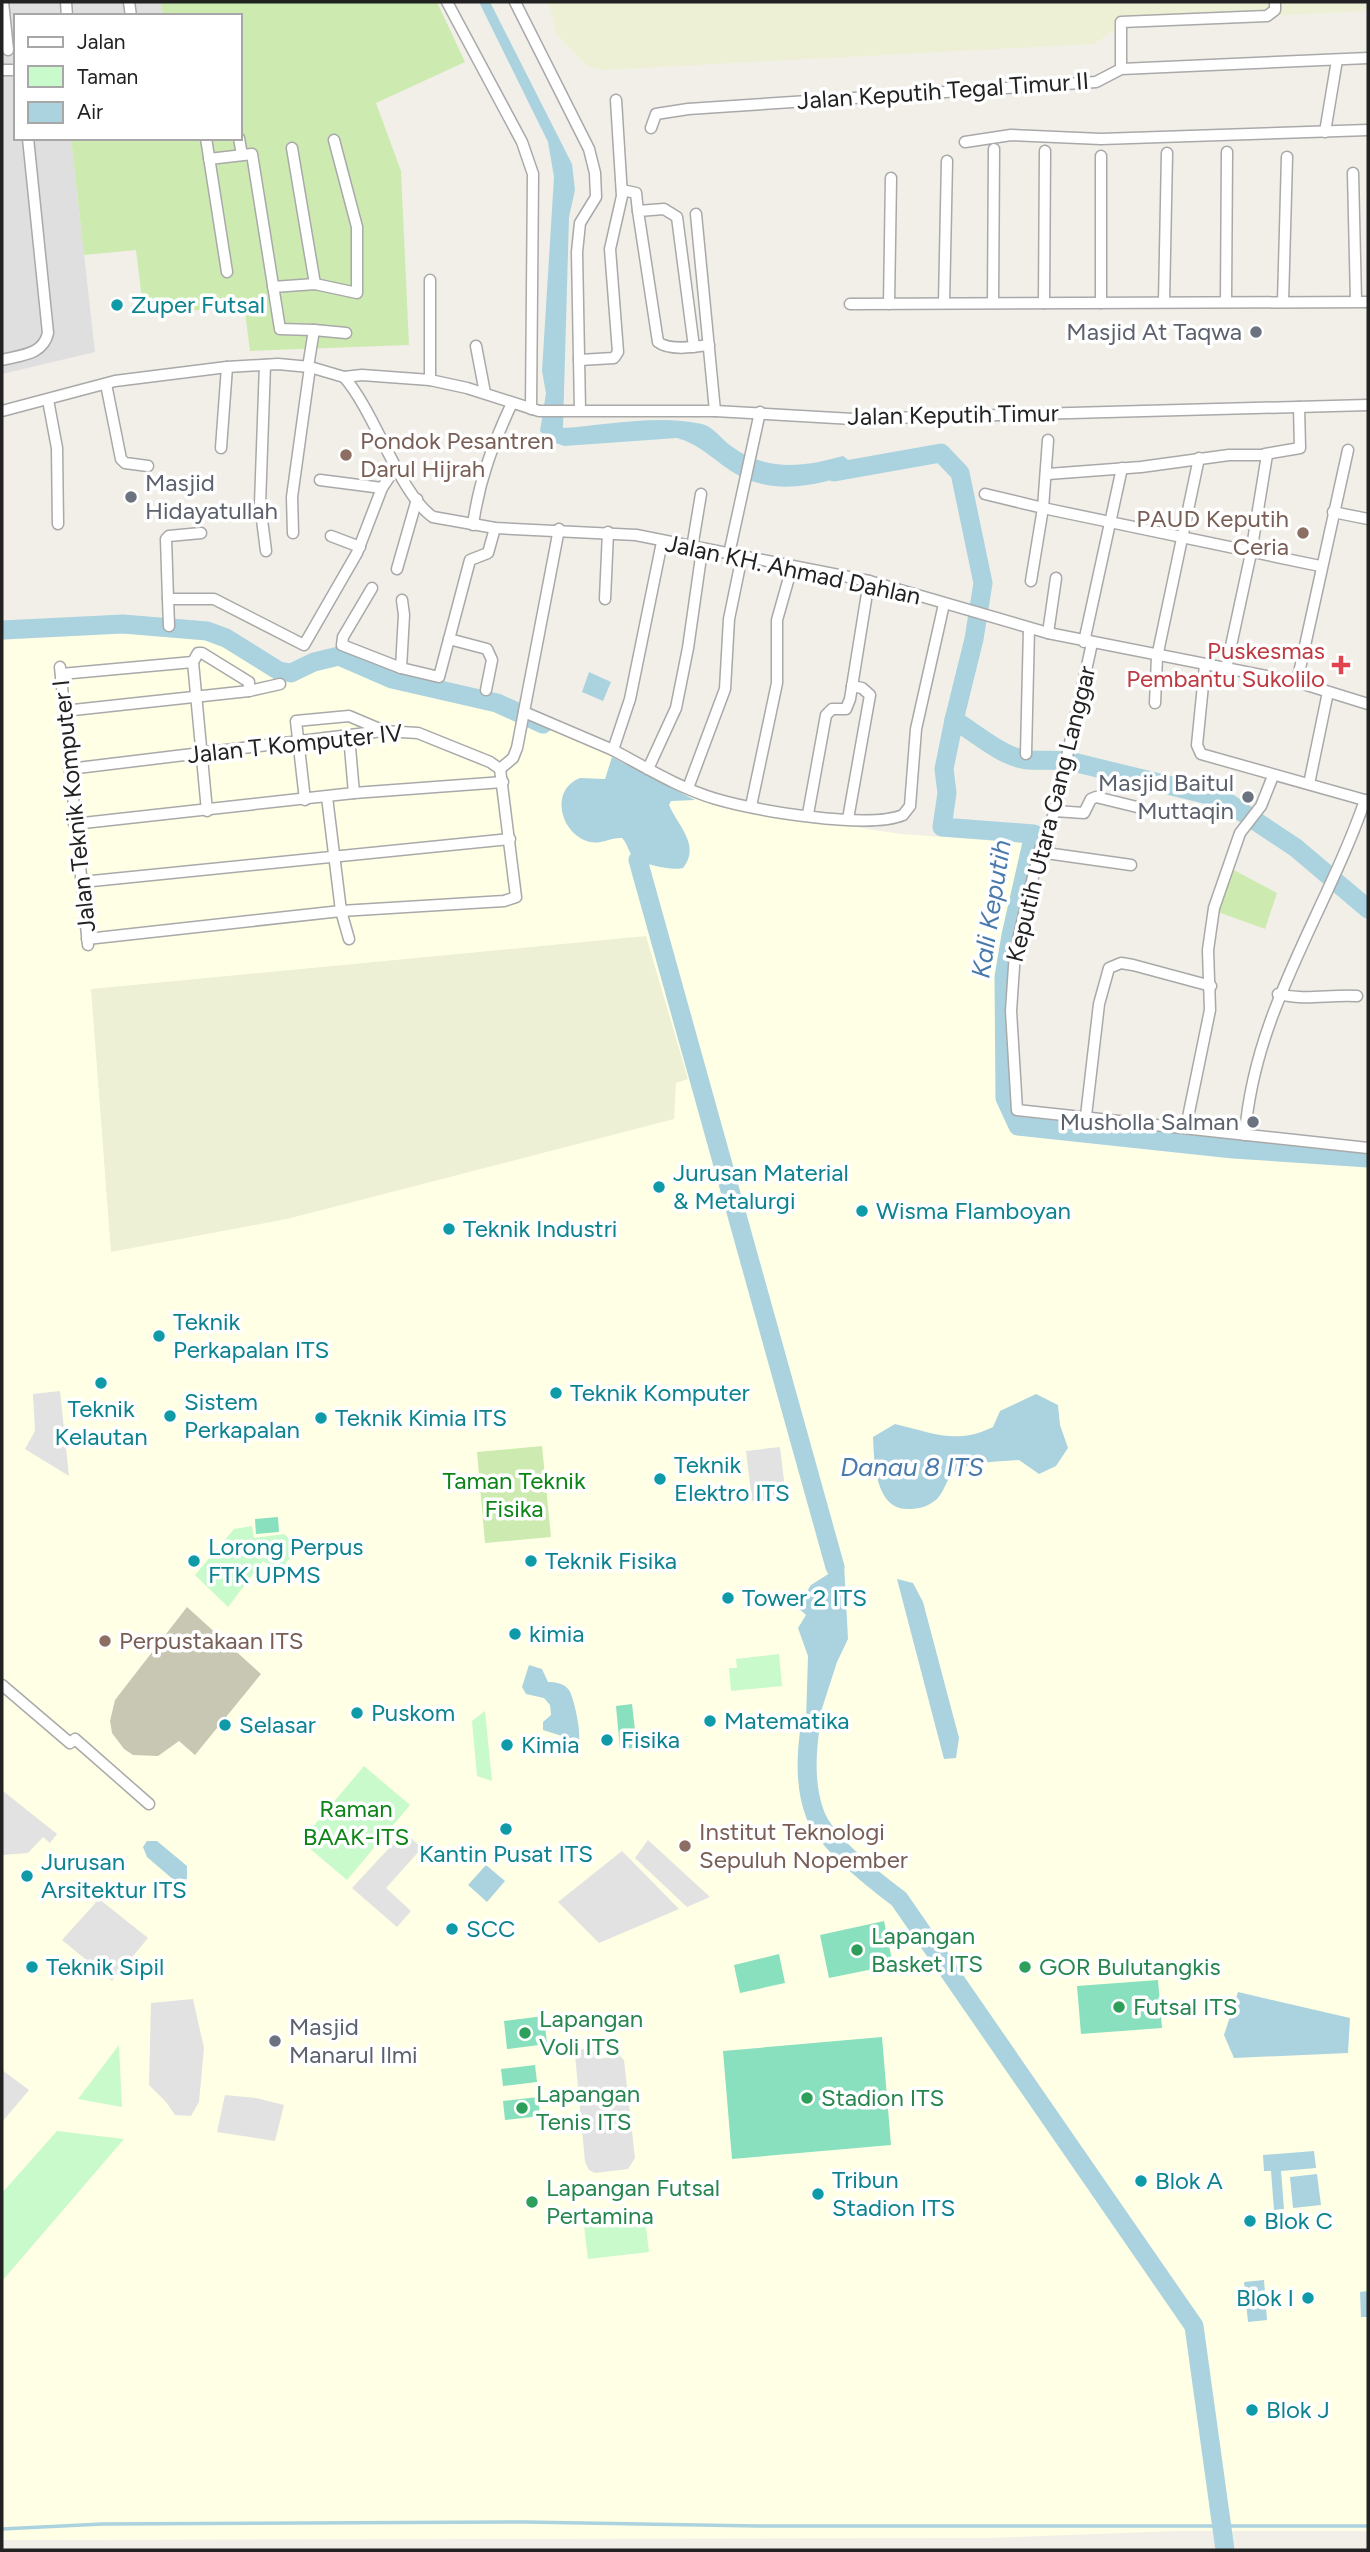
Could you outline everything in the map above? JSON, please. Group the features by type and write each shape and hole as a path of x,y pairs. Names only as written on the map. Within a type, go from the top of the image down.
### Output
{"street":[{"path":"3,2 9,50"},
{"path":"447,2 522,142 533,174 535,410"},
{"path":"515,2 593,161 596,197 580,223 577,252 580,410"},
{"path":"1121,68 1121,22 1267,16 1275,10 1275,2"},
{"name":"Jalan Keputih Tegal Timur II","path":"651,128 654,115 679,110 1096,82 1121,68 1368,58"},
{"path":"1325,132 1337,60"},
{"path":"579,360 614,358 618,352 611,250 622,190 616,100"},
{"path":"965,142 1011,135 1101,139 1159,134 1276,136 1368,131"},
{"path":"2,360 38,351 46,344 48,333 28,140"},
{"path":"206,140 228,272"},
{"path":"239,140 242,155"},
{"path":"273,287 315,284 357,293 357,227 334,140"},
{"path":"292,148 315,284"},
{"path":"993,303 994,149"},
{"path":"1044,303 1045,151"},
{"path":"1226,302 1227,152"},
{"path":"1164,302 1167,153"},
{"path":"209,159 252,154 280,329 346,333"},
{"path":"1101,156 1101,303"},
{"path":"1283,302 1287,157"},
{"path":"944,303 947,161"},
{"path":"1353,173 1356,302"},
{"path":"888,304 891,178"},
{"path":"622,190 636,193 658,342 663,346 709,345"},
{"path":"638,211 664,209 677,217 694,347"},
{"path":"696,214 715,411"},
{"path":"430,280 430,380"},
{"path":"850,304 1368,302"},
{"path":"293,533 292,497 314,330"},
{"path":"476,346 485,393"},
{"path":"265,365 260,504 266,551"},
{"path":"2,411 106,384 227,367 309,367 344,377"},
{"path":"221,448 227,367"},
{"name":"Jalan Keputih Timur","path":"344,377 362,375 430,380 485,393 535,410 760,412 853,419 1368,405"},
{"name":"Jalan KH. Ahmad Dahlan","path":"344,377 357,392 396,467 426,512 433,517 473,525 608,533 742,556 869,581 1048,634 1297,682 1368,701"},
{"path":"106,384 121,459 125,463 148,466"},
{"path":"48,400 57,448 58,524"},
{"path":"473,525 477,491 489,450 512,402"},
{"path":"1048,474 1199,458 1266,457 1300,448 1298,407"},
{"path":"729,554 740,493 760,412"},
{"path":"1031,582 1048,474 1048,440"},
{"path":"1297,682 1320,566 1348,450"},
{"path":"1226,669 1251,549 1266,457"},
{"path":"1155,703 1157,657 1199,458"},
{"path":"168,599 214,599 304,646 360,547 382,488 396,467"},
{"name":"Keputih Utara Gang Langgar","path":"1086,1116 1017,1110 1012,981 1025,902 1039,852 1055,811 1122,468"},
{"path":"320,480 382,488"},
{"path":"648,769 676,708 688,648 701,494"},
{"path":"985,494 1181,539 1251,549 1320,566"},
{"path":"397,569 417,499"},
{"path":"1333,512 1368,519"},
{"path":"372,588 343,637 342,645 401,668 439,677 470,560 488,554 495,527"},
{"path":"341,911 511,900 516,897 500,769 513,758 517,748 552,579 559,529"},
{"path":"169,626 166,539 169,536 201,533"},
{"path":"605,599 608,533"},
{"path":"331,536 360,547"},
{"path":"613,750 630,699 662,542"},
{"path":"688,788 725,689 729,619 742,556"},
{"path":"751,806 777,683 778,620 792,567"},
{"path":"1048,634 1056,578"},
{"path":"808,814 826,715 831,709 846,709 849,699 869,581"},
{"path":"401,600 404,615 401,668"},
{"path":"523,715 613,750 688,788 717,799 849,820 897,818 910,806 916,729 944,604"},
{"path":"1026,754 1028,628"},
{"path":"449,639 487,649 492,660 486,690"},
{"path":"207,811 194,696 193,662 196,655 202,653 249,682 248,691"},
{"name":"Jalan Teknik Komputer I","path":"193,662 60,671 88,942 341,911"},
{"path":"1205,665 1197,745 1199,752 1208,758 1367,801 1331,889 1278,994 1255,1064 1245,1135"},
{"path":"64,711 248,691 281,684"},
{"path":"849,820 870,695 862,688 852,686"},
{"path":"1309,784 1328,692"},
{"path":"304,800 298,720 349,716 383,731"},
{"name":"Jalan T Komputer IV","path":"69,769 383,731 418,733 490,762 500,769"},
{"path":"349,736 354,793"},
{"path":"1186,1127 1210,1010 1212,986 1208,950 1214,908 1245,823 1258,810 1273,776"},
{"path":"74,824 354,793 503,782"},
{"path":"327,797 341,911 349,939"},
{"path":"1055,811 1084,813 1091,799 1096,797 1137,807"},
{"path":"82,882 510,839"},
{"path":"1039,852 1131,865"},
{"path":"1212,986 1133,965 1115,964 1108,970 1099,1004 1086,1116 1368,1148"},
{"path":"1278,994 1301,999 1329,994 1357,996"},
{"path":"2,1685 70,1743 75,1739 149,1804"}],"shaded area":[{"path":"2,2 161,2 163,14 14,14 14,140 71,140 95,352 2,374"},
{"path":"548,2 1368,2 1368,11 1125,23 1094,44 603,70 587,66 557,35"},
{"name":"Institut Teknologi Sepuluh Nopember","path":"157,631 216,638 287,678 334,664 522,720 602,740 701,792 754,812 901,834 1024,843 1000,971 998,1063 1005,1121 1368,1162 1368,2531 1176,2531 988,2538 2,2540 2,640"},
{"path":"646,936 688,1079 676,1083 674,1119 287,1219 111,1252 91,989"},
{"path":"60,1391 69,1476 25,1449 35,1431 33,1394"},
{"path":"780,1447 786,1497 752,1501 746,1451"},
{"path":"187,1607 261,1674 195,1755 179,1741 158,1756 133,1755 124,1749 112,1733 110,1721 115,1700"},
{"path":"3,1791 57,1834 50,1843 43,1837 28,1853 2,1855"},
{"path":"404,1832 422,1848 386,1888 411,1911 397,1927 352,1888"},
{"path":"648,1840 710,1897 687,1907 635,1858"},
{"path":"622,1851 679,1909 599,1943 558,1902"},
{"path":"99,1899 148,1938 112,1981 62,1940"},
{"path":"193,1999 204,2048 199,2102 191,2116 175,2115 149,2085 151,2003"},
{"path":"592,2048 597,2059 620,2056 624,2060 635,2158 628,2169 595,2173 589,2170 585,2162 575,2055 577,2050"},
{"path":"2,2070 29,2090 2,2122"},
{"path":"225,2095 256,2098 284,2105 275,2141 217,2132"}],"green space":[{"path":"161,2 437,2 465,62 376,103 401,171 409,345 250,351 244,305 144,316 136,250 84,255 71,140 242,140 242,14 163,14"},
{"path":"1232,869 1277,893 1265,929 1218,912"},
{"name":"Taman Teknik Fisika","path":"542,1446 551,1537 485,1543 477,1452"},
{"path":"278,1517 279,1532 256,1534 255,1519"},
{"path":"252,1526 254,1538 284,1534 298,1546 280,1572 263,1561 228,1607 195,1575 234,1529"},
{"path":"779,1654 782,1686 731,1691 729,1668 737,1668 736,1659"},
{"path":"632,1704 637,1748 620,1749 616,1706"},
{"path":"485,1711 492,1781 477,1776 472,1721"},
{"name":"Raman BAAK-ITS","path":"364,1766 410,1805 347,1880 301,1841"},
{"name":"Lapangan Basket ITS","path":"884,1921 893,1965 829,1978 820,1935"},
{"path":"779,1954 785,1983 740,1993 734,1965"},
{"name":"Futsal ITS","path":"1158,1980 1162,2028 1081,2034 1077,1986"},
{"name":"Lapangan Voli ITS","path":"544,2016 547,2044 507,2049 504,2021"},
{"name":"Stadion ITS","path":"882,2037 891,2145 732,2159 723,2051"},
{"path":"119,2045 122,2107 78,2099"},
{"name":"Lapangan Tenis ITS","path":"535,2065 537,2082 503,2086 501,2069"},
{"name":"Lapangan Tenis ITS","path":"538,2097 540,2116 505,2120 503,2101"},
{"path":"57,2131 124,2139 2,2281 2,2193"},
{"path":"644,2210 649,2252 588,2259 583,2217"}],"water":[{"path":"479,2 490,2 572,164 575,190 569,217 563,428 632,421 685,421 702,424 714,430 731,446 758,460 800,465 843,456 861,470 815,484 784,487 768,485 738,475 694,445 677,438 564,446 548,440 540,431 546,393 542,371 554,177 548,142"},
{"path":"589,672 611,682 603,701 582,692"},
{"path":"612,757 695,800 671,801 669,805 689,843 688,860 683,868 665,868 644,863 634,858 622,838 590,842 575,835 569,827 562,809 565,791 571,783 580,778 605,779"},
{"name":"Danau 8 ITS","path":"1036,1394 1058,1405 1060,1425 1068,1448 1056,1466 1039,1474 1019,1460 973,1464 955,1471 937,1499 927,1506 907,1509 896,1507 888,1501 878,1482 873,1437 895,1424 945,1436 980,1432 993,1427 1000,1411"},
{"path":"844,1564 848,1639 837,1662 817,1724 806,1721 808,1656 798,1628 806,1615 797,1607 811,1585"},
{"path":"897,1579 913,1583 923,1602 959,1738 956,1758 944,1759"},
{"path":"529,1665 542,1669 548,1682 562,1684 569,1690 577,1715 579,1741 569,1742 565,1737 543,1730 543,1722 551,1715 550,1705 544,1698 526,1694 522,1687"},
{"path":"147,1841 157,1841 187,1866 187,1879 175,1881 147,1857 143,1847"},
{"path":"486,1865 505,1881 487,1902 468,1885"},
{"path":"1238,1992 1350,2018 1348,2053 1234,2058 1224,2035"},
{"path":"1314,2151 1316,2168 1281,2171 1284,2209 1274,2210 1271,2171 1264,2171 1263,2155"},
{"path":"1317,2174 1321,2205 1293,2208 1290,2177"},
{"path":"1264,2280 1267,2320 1248,2322 1244,2282"},
{"path":"1368,2291 1368,2317 1361,2317 1360,2292"}],"waterway":[{"path":"834,472 941,453 960,473 983,583 974,639 954,720 999,750 1019,758 1073,762 1221,798 1296,848 1368,909"},
{"path":"2,630 123,624 207,631 226,638 279,671 291,673 314,662 339,656 392,679 497,703 543,724"},
{"name":"Kali Keputih","path":"954,720 944,769 947,793 942,827 1034,834 1004,977 1005,1098 1018,1126 1233,1149 1368,1158"},
{"path":"638,860 835,1567"},
{"path":"811,1722 807,1757 808,1780 811,1803 820,1825 852,1860 899,1899 1194,2326 1225,2550"},
{"path":"2,2529 102,2524 524,2522 758,2526 1368,2526"}],"place":[{"name":"Zuper Futsal","path":"117,305"},
{"name":"Masjid At Taqwa","path":"1256,332"},
{"name":"Pondok Pesantren Darul Hijrah","path":"346,455"},
{"name":"Masjid Hidayatullah","path":"131,497"},
{"name":"PAUD Keputih Ceria","path":"1303,533"},
{"name":"Puskesmas Pembantu Sukolilo","path":"1341,665"},
{"name":"Masjid Baitul Muttaqin","path":"1248,797"},
{"name":"Musholla Salman","path":"1253,1122"},
{"name":"Jurusan Material & Metalurgi","path":"659,1187"},
{"name":"Wisma Flamboyan","path":"862,1211"},
{"name":"Teknik Industri","path":"449,1229"},
{"name":"Teknik Perkapalan ITS","path":"159,1336"},
{"name":"Teknik Kelautan","path":"101,1383"},
{"name":"Teknik Komputer","path":"556,1393"},
{"name":"Sistem Perkapalan","path":"170,1416"},
{"name":"Teknik Kimia ITS","path":"321,1418"},
{"name":"Teknik Elektro ITS","path":"660,1479"},
{"name":"Lorong Perpus FTK UPMS","path":"194,1561"},
{"name":"Teknik Fisika","path":"531,1561"},
{"name":"Tower 2 ITS","path":"728,1598"},
{"name":"kimia","path":"515,1634"},
{"name":"Perpustakaan ITS","path":"105,1641"},
{"name":"Puskom","path":"357,1713"},
{"name":"Matematika","path":"710,1721"},
{"name":"Selasar","path":"225,1725"},
{"name":"Fisika","path":"607,1740"},
{"name":"Kimia","path":"507,1745"},
{"name":"Kantin Pusat ITS","path":"506,1829"},
{"name":"Institut Teknologi Sepuluh Nopember","path":"685,1846"},
{"name":"Jurusan Arsitektur ITS","path":"27,1876"},
{"name":"SCC","path":"452,1929"},
{"name":"Lapangan Basket ITS","path":"857,1950"},
{"name":"Teknik Sipil","path":"32,1967"},
{"name":"GOR Bulutangkis","path":"1025,1967"},
{"name":"Futsal ITS","path":"1119,2007"},
{"name":"Lapangan Voli ITS","path":"525,2033"},
{"name":"Masjid Manarul Ilmi","path":"275,2041"},
{"name":"Stadion ITS","path":"807,2098"},
{"name":"Lapangan Tenis ITS","path":"522,2108"},
{"name":"Blok A","path":"1141,2181"},
{"name":"Tribun Stadion ITS","path":"818,2194"},
{"name":"Lapangan Futsal Pertamina","path":"532,2202"},
{"name":"Blok C","path":"1250,2221"},
{"name":"Blok I","path":"1308,2298"},
{"name":"Blok J","path":"1252,2410"}]}
